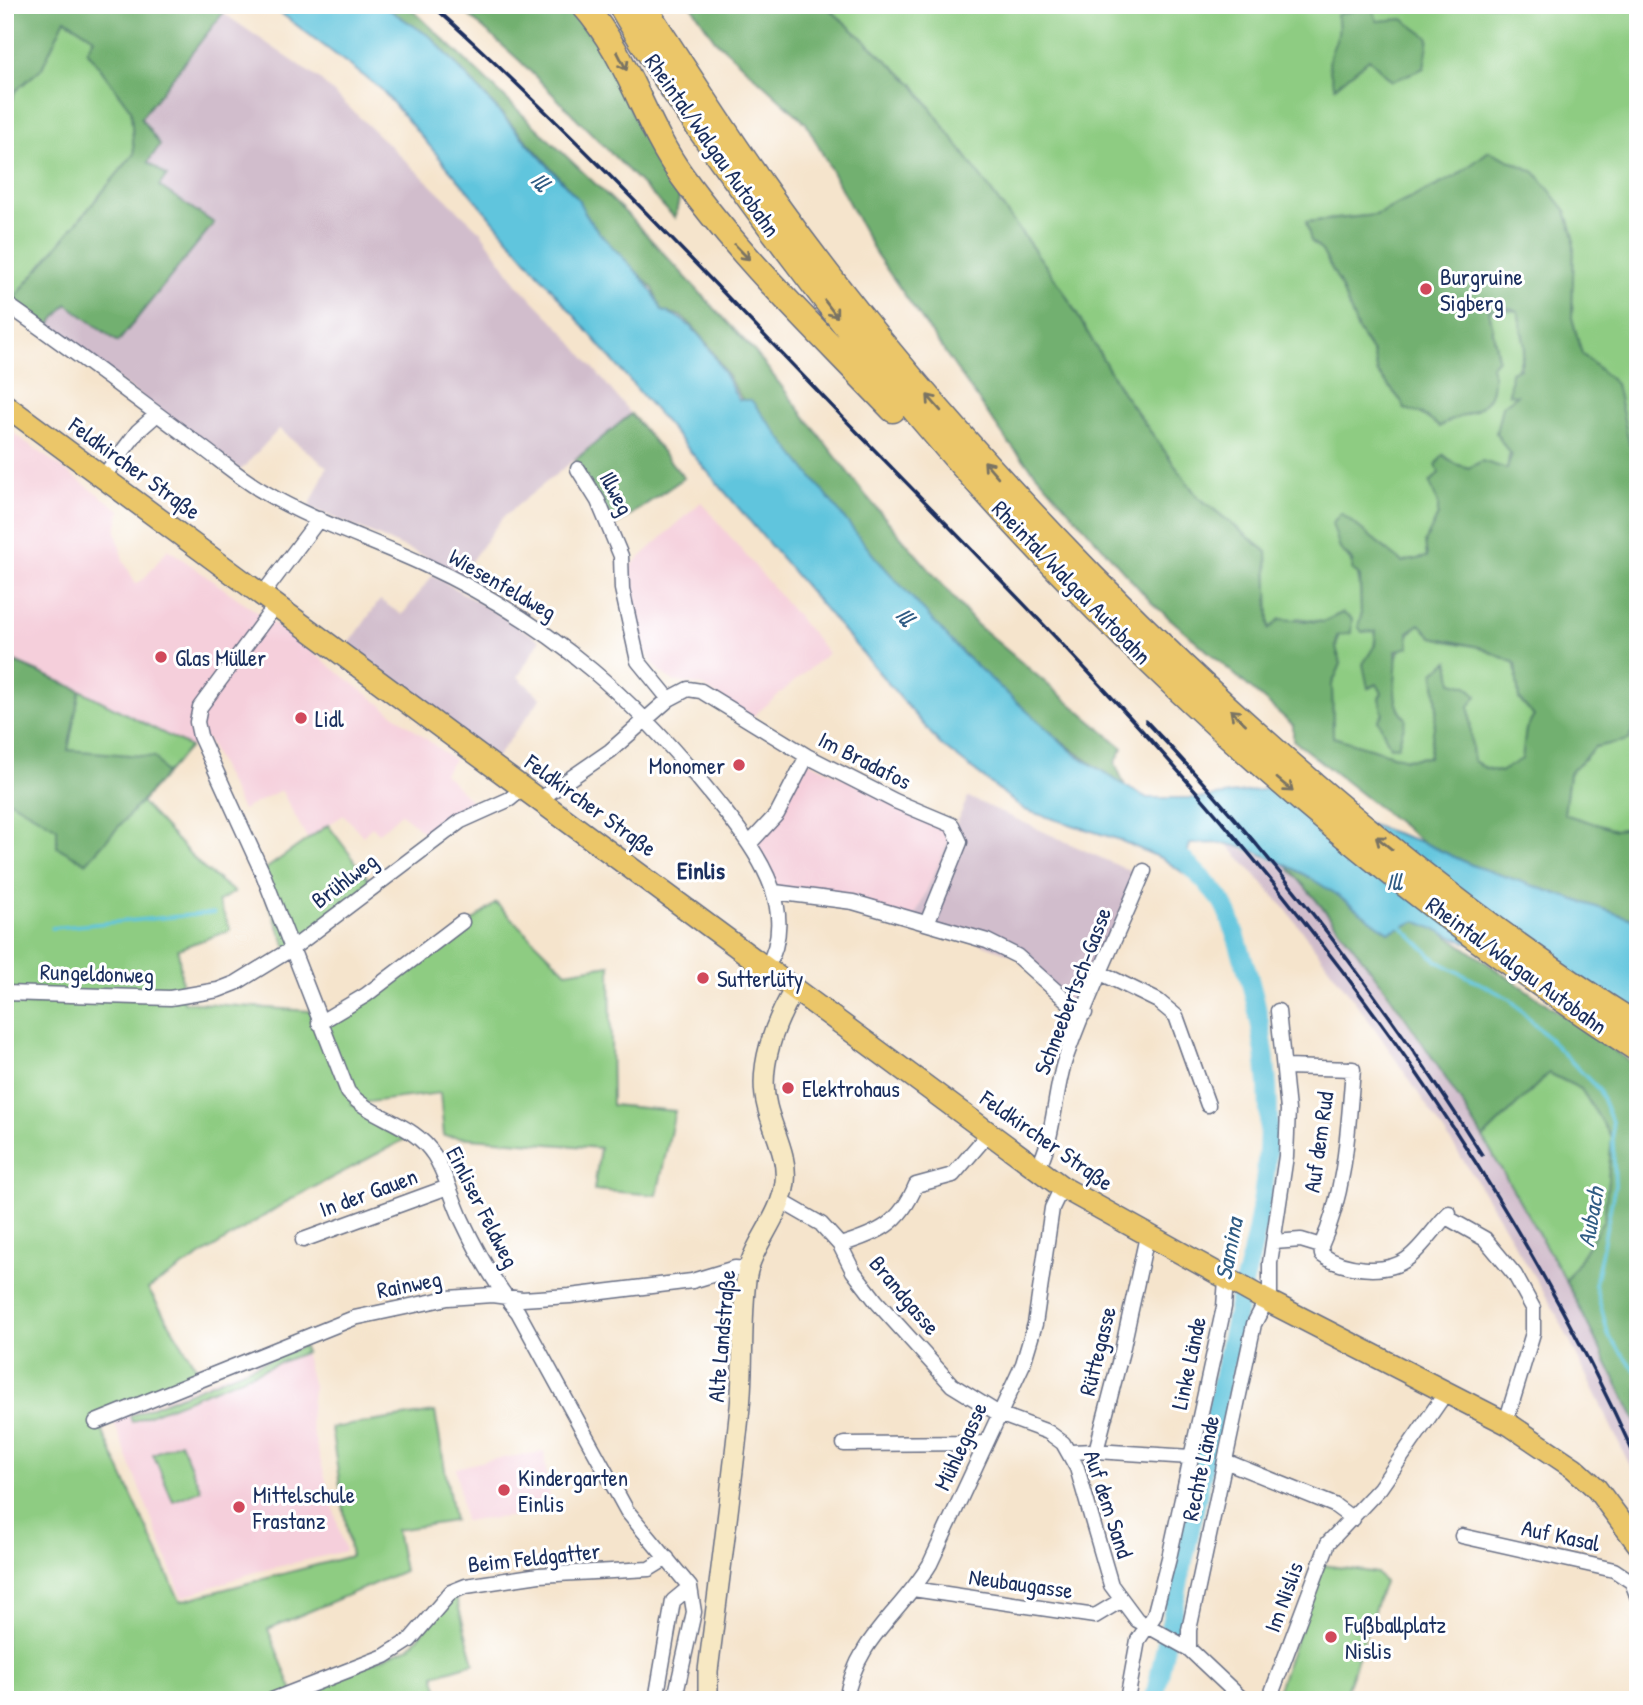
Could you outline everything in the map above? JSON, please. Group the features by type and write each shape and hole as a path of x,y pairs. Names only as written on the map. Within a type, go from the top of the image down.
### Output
{"highway":[{"path":"583,5 601,24 622,60 661,146 732,242 921,441 979,487"},
{"name":"Rheintal/Walgau Autobahn","path":"620,5 719,160 911,410 979,487 1150,662 1275,777 1360,849 1483,943 1627,1031"},
{"name":"Rheintal/Walgau Autobahn","path":"643,5 776,205 836,284 1017,499 1168,653 1288,763 1387,846 1627,1031 1638,1049"}],"main road":[{"name":"Feldkircher Straße","path":"5,405 1062,1187 1264,1299"},
{"name":"Alte Landstraße","path":"708,1700 708,1671 740,1406 748,1269 781,1201 785,1169 766,1104 765,1073 771,1044 794,989"},
{"path":"1264,1299 1506,1422 1574,1468 1596,1488 1638,1544"}],"street":[{"name":"Wiesenfeldweg","path":"5,303 104,374 155,416 266,494 427,566 484,595 587,664 646,717 750,843 769,874 775,892 776,946 766,969"},
{"path":"103,477 138,431 155,416"},
{"name":"Illweg","path":"578,469 598,501 615,539 638,661 669,699"},
{"path":"269,601 319,519"},
{"name":"Einliser Feldweg","path":"269,601 200,707 197,722 200,736 293,948 319,1023 348,1092 372,1113 417,1134 434,1156 462,1221 506,1298 518,1312 627,1511 690,1587"},
{"name":"Im Bradafos","path":"646,717 669,699 688,689 701,691 807,756 895,801 951,825 960,842 927,923"},
{"path":"531,794 610,751 646,717"},
{"path":"750,843 777,814 807,756"},
{"name":"Brühlweg","path":"187,998 236,983 293,948 461,821 510,799 531,794"},
{"name":"Schneebertsch-Gasse","path":"1037,1168 1045,1156 1051,1115 1065,1060 1144,871"},
{"path":"775,892 853,902 987,941 1017,956 1073,1006 1085,1013"},
{"path":"319,1023 366,995 462,922"},
{"path":"1101,973 1158,1001 1176,1016 1208,1105"},
{"name":"Rungeldonweg","path":"5,993 187,998"},
{"name":"Auf dem Rud","path":"1264,1299 1286,1156 1288,1110 1278,1011"},
{"name":"Auf dem Rud","path":"1285,1067 1353,1069 1346,1151 1333,1221 1321,1246"},
{"path":"840,1245 869,1236 892,1223 908,1206 916,1185 953,1175 989,1133"},
{"name":"In der Gauen","path":"303,1240 448,1187"},
{"name":"Mühlegasse","path":"846,1700 853,1669 865,1646 913,1589 930,1564 1023,1363 1035,1324 1052,1208 1062,1187"},
{"name":"Brandgasse","path":"781,1201 821,1224 840,1245 853,1271 876,1301 952,1385 999,1414"},
{"path":"1274,1242 1301,1240 1321,1246 1322,1255 1340,1265 1357,1268 1391,1265 1412,1255 1448,1215 1485,1239 1515,1275 1533,1308 1533,1333 1506,1422"},
{"name":"Rüttegasse","path":"1096,1451 1122,1351 1147,1236"},
{"name":"Rainweg","path":"96,1422 354,1318 448,1298 492,1295 506,1298 570,1296 692,1281 735,1268 748,1269"},
{"name":"Linke Lände","path":"1127,1700 1138,1640 1151,1628 1154,1616 1228,1280"},
{"name":"Rechte Lände","path":"1185,1646 1254,1324 1264,1299"},
{"name":"Im Nislis","path":"1269,1700 1328,1543 1353,1519 1387,1478 1447,1391"},
{"name":"Auf dem Sand","path":"999,1414 1048,1432 1070,1452 1111,1585 1120,1601 1137,1620 1151,1628"},
{"path":"844,1444 986,1443"},
{"path":"1070,1452 1191,1457"},
{"path":"1225,1461 1334,1505 1353,1519"},
{"name":"Auf Kasal","path":"1462,1536 1614,1570 1632,1582 1638,1598"},
{"name":"Beim Feldgatter","path":"272,1700 385,1656 410,1640 451,1592 466,1586 539,1575 649,1569 667,1558"},
{"path":"656,1700 673,1601 690,1587"},
{"path":"678,1700 677,1689 694,1612 690,1587"},
{"name":"Neubaugasse","path":"913,1589 1095,1616 1120,1601"},
{"path":"1151,1628 1185,1646 1243,1700"}],"shaded area":[{"path":"223,13 319,79 481,232 518,285 563,331 631,414 503,517 460,576 422,555 309,507 327,467 279,429 241,470 47,328 67,304 118,342 213,223 159,186 148,162 160,145 141,118"},
{"path":"5,427 120,510 116,531 123,560 136,584 144,579 168,549 288,634 454,760 444,773 477,807 430,838 401,813 379,833 372,826 363,836 344,815 307,838 281,790 242,810 207,739 190,747 80,690 5,658"},
{"path":"701,502 828,653 751,718 703,686 673,681 659,671 639,644 625,571"},
{"path":"433,575 540,640 518,677 541,698 495,759 347,647 380,600 402,615"},
{"path":"802,758 953,830 914,919 778,890 748,837 774,810"},
{"path":"968,797 1136,874 1079,1012 1026,960 914,919"},
{"path":"1227,844 1286,865 1336,921 1456,1093 1566,1281 1638,1425 1638,1482 1556,1313 1473,1175 1376,1030 1285,908"},
{"name":"Mittelschule Frastanz","path":"302,1343 313,1387 310,1422 345,1551 255,1572 182,1597 113,1420"},
{"name":"Kindergarten Einlis","path":"544,1452 551,1513 464,1521 456,1468 488,1460"}],"green space":[{"path":"5,5 212,5 223,13 141,118 160,145 148,162 167,176 159,186 214,223 118,342 67,304 47,328 11,302 134,154 131,110 87,50 94,38 65,19 42,68 15,91 5,123"},
{"path":"382,5 406,5 419,16 628,215 755,352 867,497 976,624 1123,748 1115,763 1125,786 1072,749 1021,708 973,664 928,617 757,420 703,338 680,316 662,311 653,288 587,222 578,199 539,154 432,38"},
{"path":"457,5 560,5 577,19 602,51 648,145 680,195 675,218 520,61"},
{"path":"691,5 825,5 913,84 1061,287 1122,392 1197,496 1267,552 1269,629 1280,619 1323,622 1342,613 1352,619 1351,633 1337,636 1336,648 1341,664 1332,684 1333,737 1406,759 1429,757 1437,708 1434,672 1449,661 1452,682 1467,686 1477,696 1469,706 1473,760 1485,768 1500,772 1522,759 1526,729 1534,716 1519,699 1515,663 1479,647 1432,637 1420,624 1408,632 1409,647 1396,651 1395,695 1400,711 1406,719 1398,746 1390,747 1378,720 1383,714 1379,698 1382,693 1377,684 1368,688 1363,664 1375,645 1376,631 1362,632 1358,626 1361,616 1360,577 1352,569 1353,561 1340,549 1332,523 1341,513 1402,562 1427,557 1425,542 1438,515 1438,504 1430,483 1439,473 1436,465 1443,455 1455,464 1469,468 1482,461 1507,469 1511,456 1496,433 1502,406 1517,395 1509,394 1511,372 1520,368 1525,347 1518,311 1510,308 1489,310 1498,359 1491,367 1493,378 1489,398 1478,409 1440,427 1420,413 1404,409 1403,403 1378,373 1373,353 1358,330 1339,282 1322,251 1311,241 1306,222 1376,215 1455,177 1489,151 1535,172 1566,211 1574,237 1572,318 1582,354 1616,384 1630,446 1638,445 1638,714 1629,740 1595,747 1569,774 1564,814 1615,830 1638,827 1638,921 1474,866 1424,843 1293,740 1293,725 1152,603 1007,441 876,254 806,123 715,40"},
{"path":"825,5 1638,5 1638,445 1630,447 1616,384 1582,354 1572,318 1574,237 1566,211 1489,152 1455,177 1376,215 1307,222 1311,241 1322,250 1339,282 1358,330 1373,353 1378,373 1403,403 1404,409 1420,413 1440,427 1449,419 1475,411 1490,367 1498,359 1489,309 1518,311 1525,347 1509,393 1518,395 1507,469 1482,461 1469,468 1455,464 1444,455 1439,473 1430,483 1439,510 1426,548 1427,557 1402,562 1342,514 1340,549 1353,564 1359,580 1361,616 1376,631 1369,688 1377,684 1382,693 1379,698 1383,714 1378,720 1384,732 1402,728 1406,719 1394,696 1394,668 1403,643 1420,624 1446,641 1479,647 1515,663 1519,699 1534,716 1526,729 1523,759 1500,772 1485,768 1473,760 1467,686 1452,682 1449,661 1434,672 1437,708 1430,757 1406,759 1333,737 1332,684 1341,664 1336,648 1342,613 1323,622 1298,618 1269,630 1267,552 1197,496 1122,392 1061,287 913,84"},
{"path":"1372,5 1377,21 1403,19 1429,38 1424,68 1392,81 1369,59 1335,87 1329,63 1338,35 1337,15"},
{"path":"64,19 94,38 87,51 131,110 134,154 11,302 5,298 5,123 15,91 42,68"},
{"path":"631,414 684,478 616,525 575,460"},
{"path":"5,658 80,690 190,747 141,802 203,868 234,892 218,902 231,930 178,949 184,1002 310,1011 318,1028 368,1000 496,903 566,972 610,965 612,1105 675,1111 657,1195 594,1190 600,1148 444,1136 440,1093 352,1104 411,1136 286,1202 148,1289 201,1375 96,1417 180,1601 351,1556 331,1428 435,1412 454,1521 396,1530 404,1571 268,1629 294,1694 410,1647 455,1594 474,1663 434,1675 442,1700 5,1700"},
{"path":"5,658 80,690 68,750 155,757 166,774 86,863 57,847 57,828 5,798"},
{"path":"1638,714 1638,827 1615,831 1564,815 1569,774 1595,747 1629,740"},
{"path":"328,825 376,889 291,958 257,875"},
{"path":"1286,865 1318,881 1388,932 1416,921 1442,932 1638,1067 1638,1342 1632,1344 1638,1367 1638,1425 1566,1281 1604,1220 1612,1138 1581,1089 1549,1073 1483,1138 1391,997 1340,929"},
{"path":"1549,1073 1581,1089 1612,1138 1604,1220 1566,1281 1483,1138"},
{"path":"303,1346 306,1352 132,1422 130,1416"},
{"path":"180,1442 201,1490 173,1501 153,1454"},
{"name":"Fußballplatz Nislis","path":"1323,1565 1377,1573 1384,1582 1343,1700 1278,1700 1277,1691"}],"water":[{"name":"Ill","path":"270,5 382,5 432,38 578,199 597,229 644,281 662,311 676,316 699,335 739,400 751,400 875,557 964,655 1075,754 1147,798 1202,798 1267,789 1424,843 1474,866 1638,921 1638,1015 1416,921 1388,932 1312,879 1250,850 1223,843 1190,844 1187,854 1202,872 1200,880 1195,881 1163,859 1117,839 1025,810 940,744 381,89"}],"waterway":[{"name":"Samina","path":"1154,1700 1260,1212 1268,1128 1268,1086 1263,1043 1243,958 1223,903 1184,860"},
{"path":"52,928 214,913"},
{"name":"Aubach","path":"1400,925 1437,961 1510,999 1599,1090 1612,1122 1615,1185 1595,1285 1609,1337 1638,1374"}],"railway":[{"path":"432,5 595,161 972,550 1142,730 1250,855 1351,982 1444,1113 1528,1249 1567,1319 1638,1463"},
{"path":"1146,721 1238,823 1325,929 1406,1040 1482,1155"}],"place":[{"name":"Burgruine Sigberg","path":"1426,289"},
{"name":"Glas Müller","path":"161,657"},
{"name":"Lidl","path":"301,718"},
{"name":"Monomer","path":"739,765"},
{"name":"Sutterlüty","path":"703,978"},
{"name":"Elektrohaus","path":"788,1088"},
{"name":"Kindergarten Einlis","path":"504,1490"},
{"name":"Mittelschule Frastanz","path":"239,1507"},
{"name":"Fußballplatz Nislis","path":"1331,1637"}],"district":[{"name":"Einlis","path":"701,870"}]}
